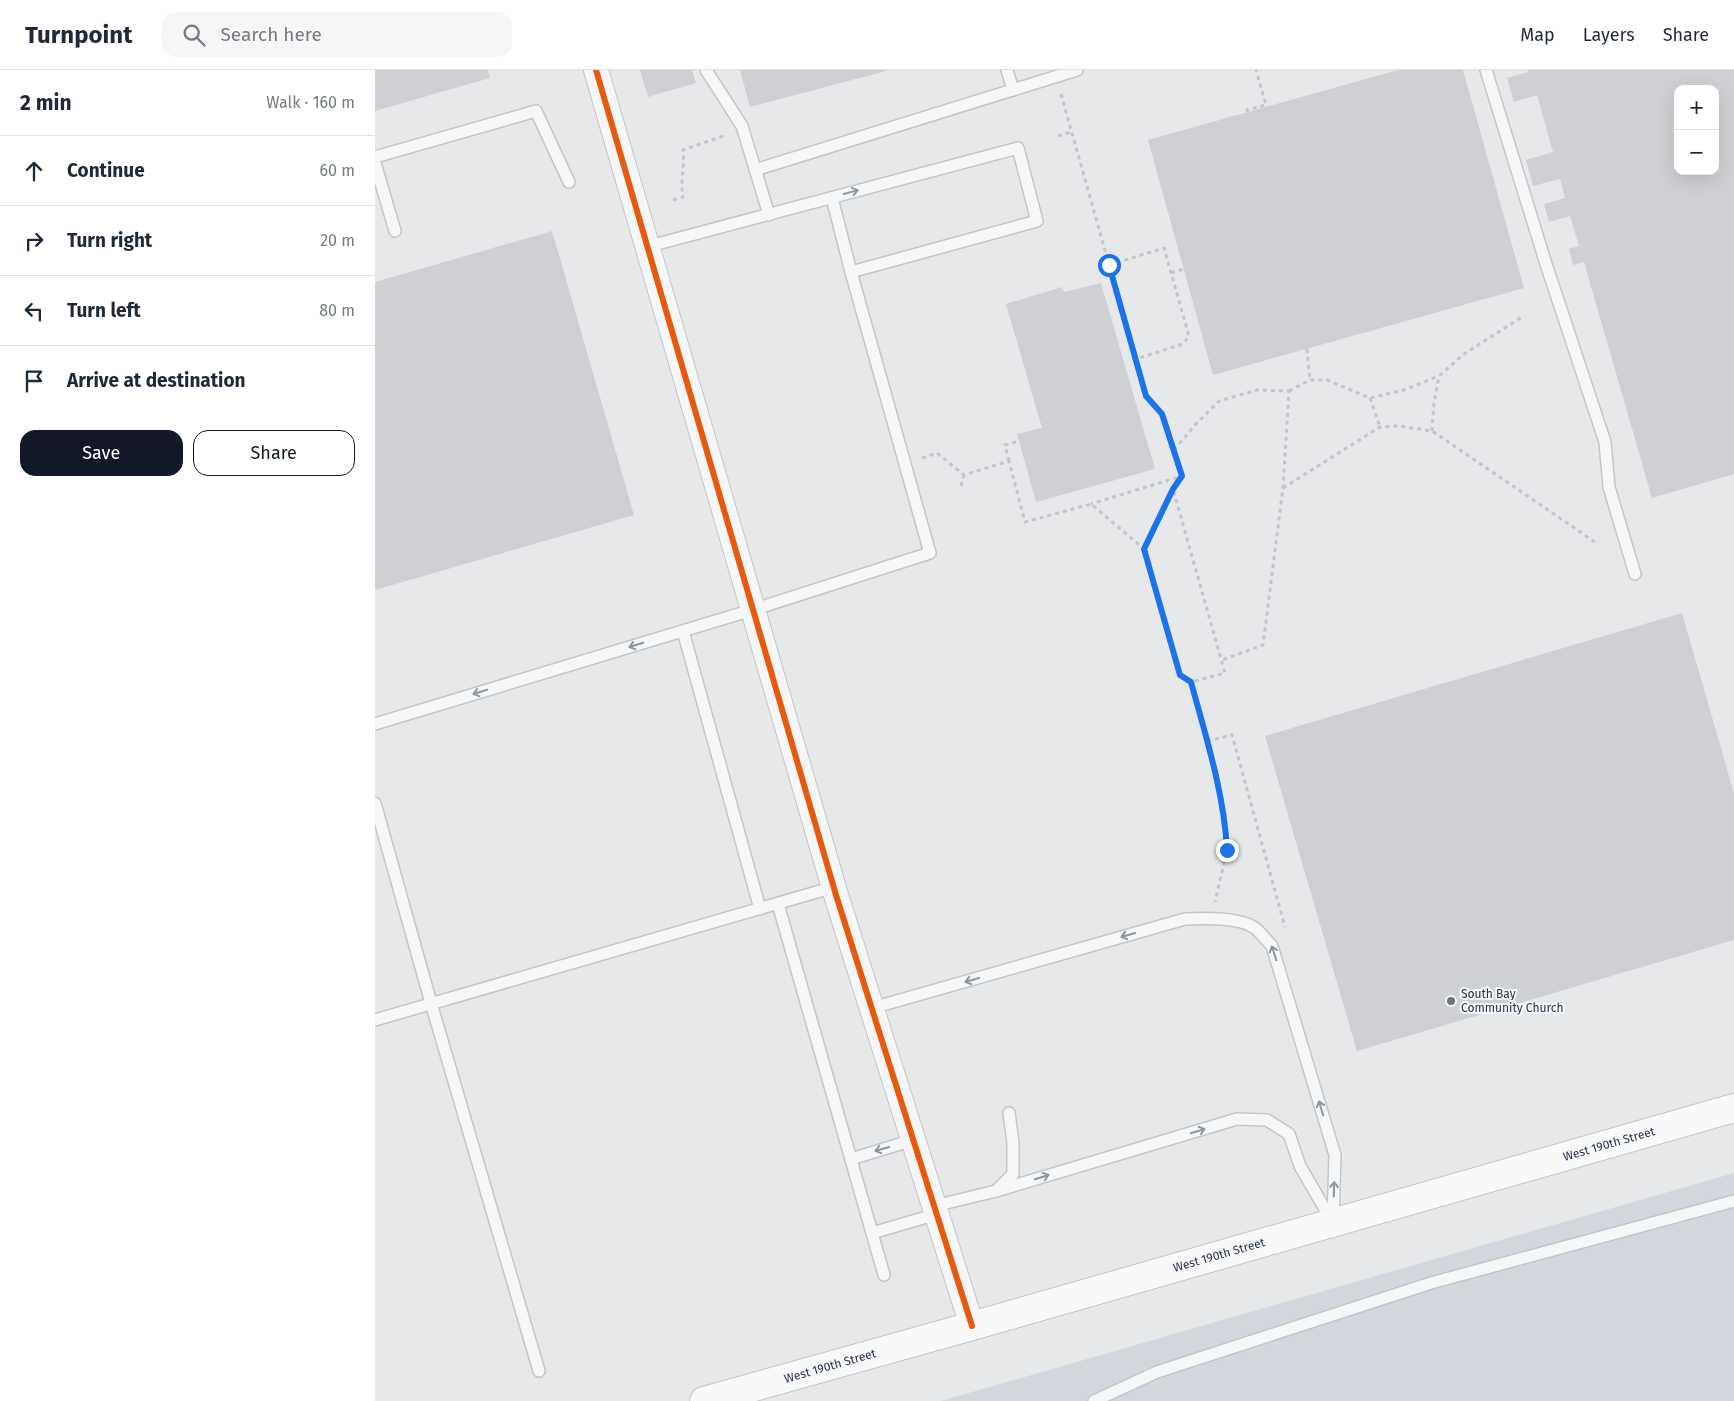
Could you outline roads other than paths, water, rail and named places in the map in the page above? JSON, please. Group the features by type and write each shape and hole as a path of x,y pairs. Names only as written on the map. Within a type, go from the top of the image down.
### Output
{"main road":[{"name":"West 190th Street","path":"704,1401 1734,1108"}],"street":[{"path":"596,70 834,887 972,1326"}],"lane":[{"path":"705,70 743,130 769,215"},
{"path":"1007,70 1013,90"},
{"path":"755,170 1077,70"},
{"path":"1486,70 1546,264 1605,442 1609,487 1635,574"},
{"path":"375,157 536,111 569,182"},
{"path":"646,247 1017,148 1037,221 851,272"},
{"path":"375,163 395,231"},
{"path":"375,724 753,610 931,553 851,272 832,198"},
{"path":"683,631 760,909"},
{"path":"375,803 431,1003 539,1371"},
{"path":"375,1020 834,887"},
{"path":"778,904 884,1274"},
{"path":"872,1008 1185,919 1212,918 1231,920 1254,927 1272,946 1335,1155 1333,1223"},
{"path":"996,1191 1013,1174 1013,1144 1009,1113"},
{"path":"872,1233 935,1210 1237,1119 1267,1120 1289,1134 1300,1166 1333,1223"},
{"path":"851,1158 913,1140"},
{"path":"1094,1401 1157,1372 1431,1283 1734,1201"}],"place":[{"name":"South Bay Community Church","path":"1451,1001"}]}
